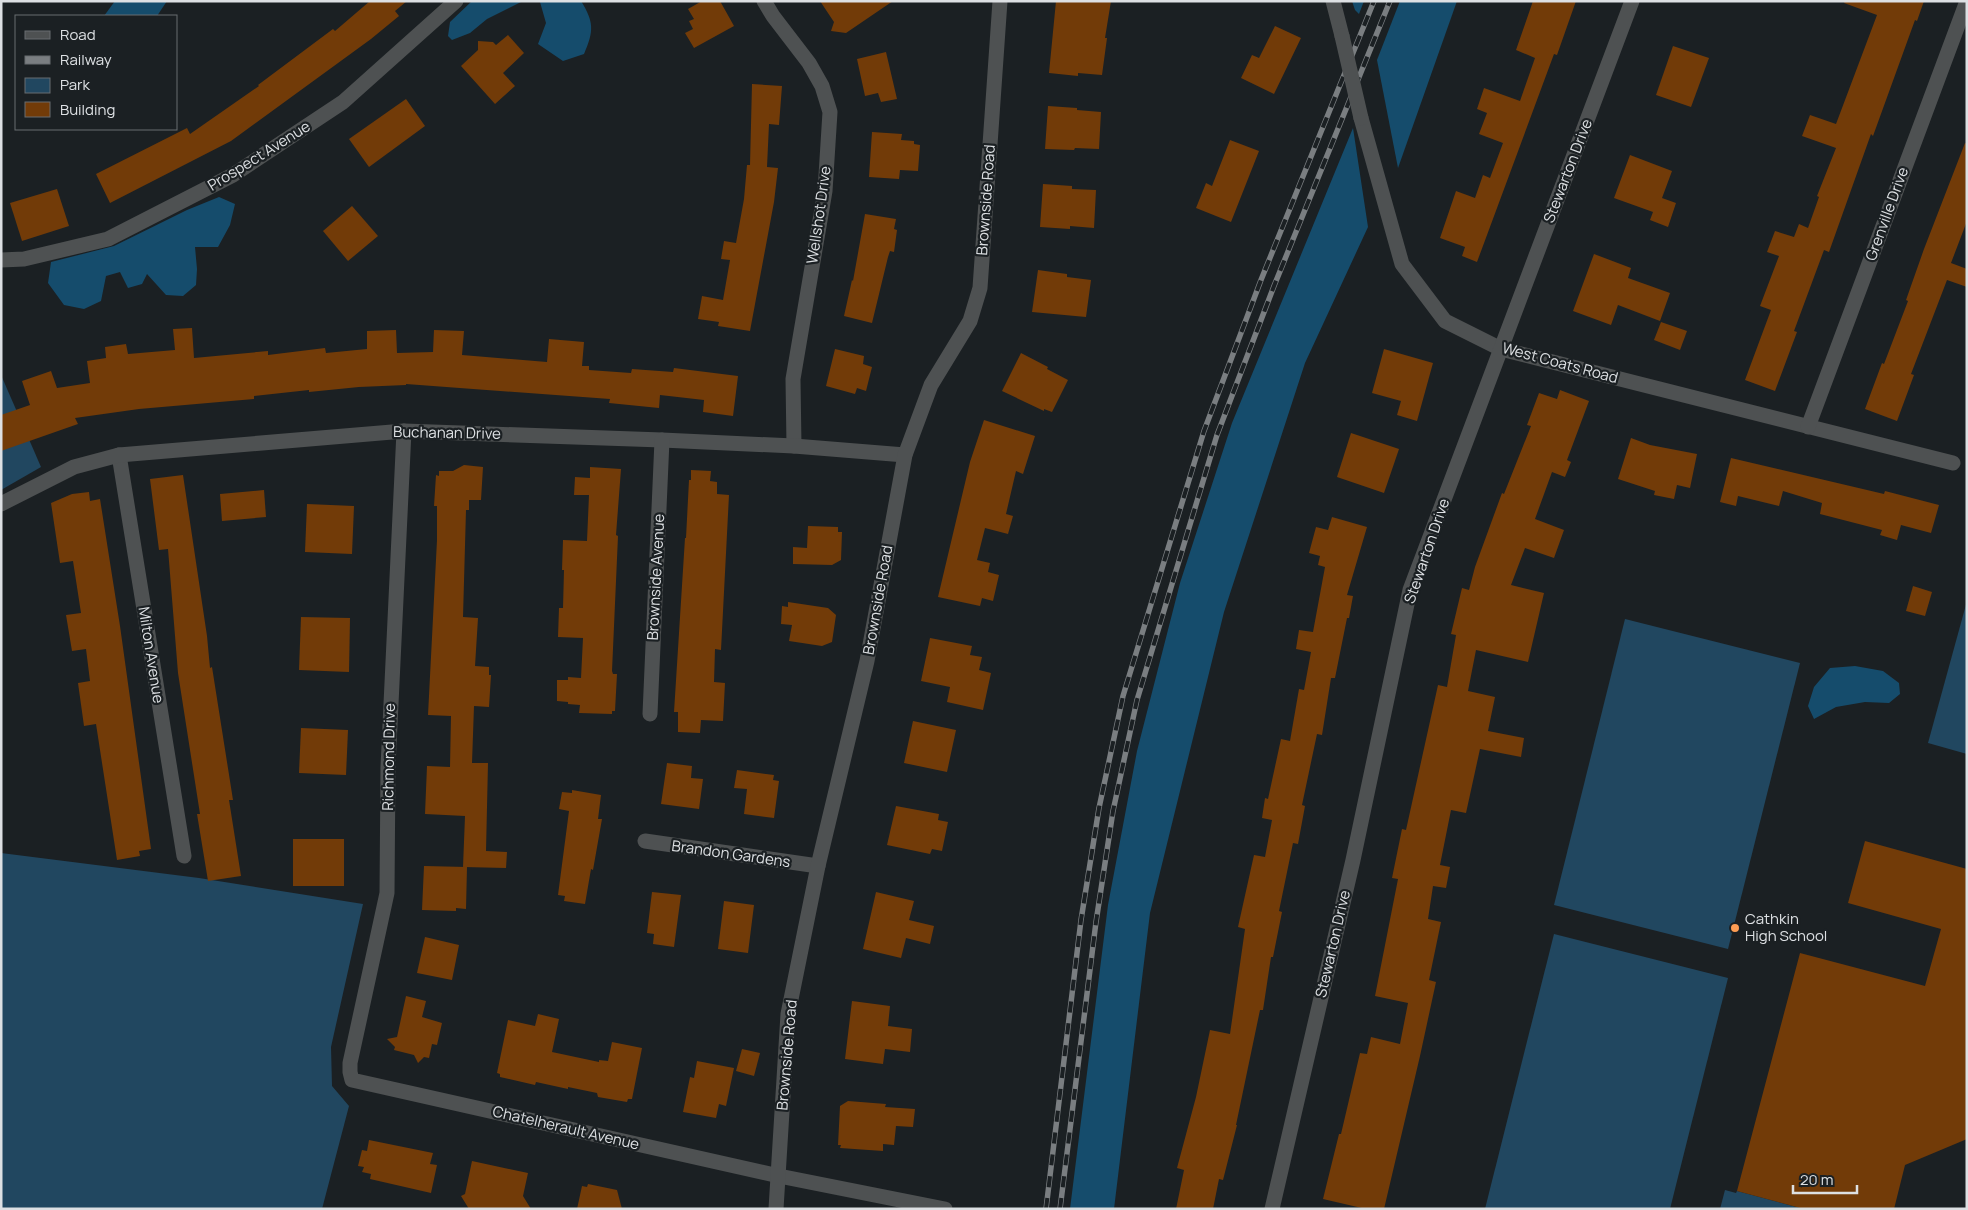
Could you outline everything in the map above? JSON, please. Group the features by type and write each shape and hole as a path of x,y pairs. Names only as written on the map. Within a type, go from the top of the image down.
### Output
{"street":[{"name":"Prospect Avenue","path":"1,260 24,260 108,238 233,176 343,102 456,1"},
{"name":"Wellshot Drive","path":"764,1 773,16 809,63 822,86 830,112 824,191 793,379 794,446"},
{"name":"Brownside Road","path":"776,1209 788,1014 818,866 867,660 905,455 932,385 970,321 980,288 1000,1"},
{"name":"West Coats Road","path":"1333,1 1361,118 1402,264 1445,321 1501,349 1953,463"},
{"name":"Stewarton Drive","path":"1272,1209 1353,860 1410,590 1632,1"},
{"name":"Grenville Drive","path":"1808,427 1967,1"},
{"name":"Buchanan Drive","path":"1,504 74,467 120,454 404,431 794,446 905,455"},
{"name":"Richmond Drive","path":"352,1080 350,1063 387,893 388,767 404,431"},
{"name":"Brownside Avenue","path":"650,714 662,440"},
{"name":"Milton Avenue","path":"120,454 184,856"},
{"name":"Brandon Gardens","path":"645,842 818,866"},
{"name":"Chatelherault Avenue","path":"352,1080 779,1176 945,1209"}],"green space":[{"path":"1,375 41,467 1,490"},
{"path":"1967,601 1967,754 1928,743"},
{"path":"1625,619 1800,663 1728,949 1554,905"},
{"path":"1,853 199,878 363,904 331,1047 332,1086 349,1106 322,1209 1,1209"},
{"path":"1554,934 1728,978 1670,1209 1485,1209"},
{"path":"1725,1190 1736,1193 1737,1191 1804,1209 1720,1209"}],"shaded area":[{"path":"115,1 167,1 158,15 105,15"},
{"path":"472,1 523,1 487,19 470,33 452,40 448,36 450,22"},
{"path":"538,1 581,1 588,15 591,27 590,39 584,54 563,61 538,44 546,23 540,2"},
{"path":"1352,1 1364,1 1359,14 1355,10"},
{"path":"1400,1 1457,1 1398,168 1377,60"},
{"path":"1353,128 1368,227 1305,363 1224,612 1150,913 1114,1209 1070,1209 1108,905 1137,751 1180,583 1232,423"},
{"path":"219,197 235,204 230,225 218,247 195,247 196,285 183,296 166,295 147,274 142,284 128,288 120,272 106,276 101,301 84,309 64,305 48,283 51,262 114,246 187,210"},
{"path":"1855,666 1883,671 1899,683 1900,694 1889,703 1865,702 1836,707 1814,719 1808,706 1814,687 1830,668"}],"building":[{"path":"370,1 407,1 395,11 399,16 371,39 231,141 110,203 96,174 187,128 190,134 259,86 333,29 335,31"},
{"path":"702,1 720,1 734,26 694,48 685,33 693,29 689,21 694,19 688,9"},
{"path":"820,1 893,1 846,33 831,31 834,22"},
{"path":"1056,1 1111,1 1102,75 1078,73 1078,76 1049,73"},
{"path":"1533,1 1576,1 1557,55 1554,54 1477,262 1462,256 1465,247 1440,238 1456,191 1475,198 1483,175 1490,178 1503,143 1479,134 1487,113 1477,109 1484,88 1520,101 1535,58 1516,50"},
{"path":"1845,1 1924,1 1917,21 1915,20 1873,136 1871,134 1829,252 1824,250 1794,331 1797,332 1775,391 1745,380 1771,310 1760,306 1779,256 1767,252 1775,231 1794,237 1799,224 1808,228 1819,197 1817,196 1836,148 1802,136 1810,115 1836,124 1877,15 1844,3"},
{"path":"1275,26 1301,38 1274,94 1241,78 1252,55 1259,58"},
{"path":"508,35 524,53 503,73 515,86 495,104 461,66 478,50 478,41 493,42 496,45"},
{"path":"1673,46 1709,58 1691,107 1656,95"},
{"path":"886,52 897,99 881,102 878,93 865,96 857,59"},
{"path":"752,84 782,86 779,125 769,124 767,167 778,168 774,202 750,331 718,326 719,322 698,319 702,296 723,300 730,260 721,259 724,241 736,243 744,199 747,165 750,165"},
{"path":"406,99 425,126 369,167 349,139"},
{"path":"1048,106 1101,112 1099,149 1045,149"},
{"path":"872,132 902,134 901,140 914,141 914,144 920,145 918,171 900,170 899,179 869,177"},
{"path":"1230,140 1259,151 1231,222 1196,208 1206,183 1212,186"},
{"path":"1965,143 1967,144 1967,221 1951,263 1967,269 1967,287 1947,280 1911,374 1914,375 1897,421 1865,409 1908,301 1906,300 1924,249"},
{"path":"1630,155 1672,171 1662,198 1676,203 1668,227 1650,220 1653,212 1614,198"},
{"path":"1043,184 1072,186 1072,189 1096,190 1094,228 1070,226 1070,229 1040,227"},
{"path":"57,189 69,226 22,241 10,203"},
{"path":"352,206 378,236 348,261 323,231"},
{"path":"865,214 896,219 894,229 897,230 894,252 890,251 888,257 872,323 844,316 853,281"},
{"path":"1594,254 1631,268 1628,278 1670,293 1660,321 1618,305 1611,325 1573,311"},
{"path":"1038,270 1067,274 1067,277 1091,280 1086,317 1032,312"},
{"path":"1661,322 1687,331 1680,350 1654,340"},
{"path":"192,328 194,358 268,351 268,355 325,348 326,353 367,349 367,331 396,330 397,353 433,352 434,330 464,331 462,355 547,362 549,339 584,342 582,366 589,366 589,370 631,373 632,369 673,372 674,368 738,376 733,416 703,412 704,400 660,395 659,408 609,403 610,399 406,384 309,392 309,390 254,396 254,399 139,409 75,418 78,424 1,451 1,415 30,405 22,381 51,371 57,388 90,383 87,361 106,358 105,347 126,344 128,354 175,350 173,329"},
{"path":"835,349 864,356 863,364 872,367 866,391 857,388 855,394 826,386"},
{"path":"1384,349 1433,363 1417,421 1397,415 1401,401 1372,393"},
{"path":"1021,353 1068,380 1052,412 1044,409 1044,411 1002,391"},
{"path":"1560,390 1589,401 1567,460 1571,462 1565,477 1552,472 1535,519 1564,530 1554,558 1525,548 1511,585 1544,593 1528,662 1476,650 1468,691 1495,697 1488,731 1524,738 1521,757 1480,749 1466,813 1451,810 1440,865 1450,867 1446,888 1433,886 1428,919 1441,922 1429,980 1436,982 1384,1209 1366,1209 1323,1199 1360,1053 1367,1054 1371,1037 1400,1044 1408,1003 1375,996 1398,879 1392,878 1402,829 1406,830 1438,685 1447,687 1456,635 1451,634 1462,588 1469,590 1475,567 1502,493 1504,494 1531,426 1527,425 1539,393 1557,399"},
{"path":"984,420 1035,436 1023,474 1016,471 1006,514 1013,516 1008,534 985,528 977,560 990,563 988,572 999,575 993,601 982,598 980,606 938,597 970,462"},
{"path":"1351,433 1399,449 1384,493 1337,477"},
{"path":"1631,438 1650,445 1697,454 1690,488 1677,485 1674,499 1654,495 1655,491 1618,479"},
{"path":"1731,458 1884,494 1885,491 1939,505 1931,533 1901,525 1897,540 1880,535 1882,530 1820,514 1822,503 1783,491 1779,506 1738,496 1736,506 1720,502"},
{"path":"464,465 483,467 481,500 469,500 469,510 466,510 463,617 478,618 475,666 489,667 489,675 491,675 489,707 474,706 472,763 488,763 486,851 507,852 506,868 463,867 465,816 425,814 427,766 450,767 451,716 428,715 437,540 437,506 434,506 436,475 439,476 439,471 453,471"},
{"path":"590,467 621,469 616,535 618,536 612,671 613,674 617,674 615,711 612,711 612,714 579,713 580,705 557,701 557,680 568,680 568,677 581,678 583,638 558,637 559,608 563,608 563,540 587,541 589,495 574,495 575,477 590,478"},
{"path":"691,470 711,471 710,481 717,482 717,494 729,495 721,650 715,649 714,682 725,683 723,721 701,720 700,733 678,732 678,712 674,712"},
{"path":"183,475 210,668 212,667 233,800 229,800 241,876 208,881 197,814 200,814 178,673 168,549 159,550 150,479"},
{"path":"264,490 266,517 222,521 220,494"},
{"path":"89,492 90,501 100,499 151,849 139,851 140,856 117,860 96,724 84,726 78,683 90,681 86,649 72,651 66,615 81,613 73,561 60,563 51,503 72,494"},
{"path":"307,504 354,506 352,554 305,552"},
{"path":"1332,517 1367,527 1347,595 1353,596 1349,618 1347,618 1335,678 1331,678 1322,735 1317,734 1302,805 1305,806 1298,844 1293,843 1279,911 1282,912 1273,957 1271,957 1263,1010 1260,1010 1237,1125 1223,1180 1219,1179 1213,1209 1176,1209 1184,1170 1177,1168 1196,1097 1210,1030 1230,1034 1245,929 1238,927 1254,855 1265,857 1272,820 1262,818 1265,798 1268,799 1281,739 1290,741 1299,689 1304,690 1311,652 1296,649 1299,630 1313,632 1325,567 1318,565 1320,556 1309,553 1316,527 1328,530"},
{"path":"808,526 838,527 838,532 842,532 841,560 832,565 793,564 793,547 807,548"},
{"path":"1913,586 1932,592 1925,616 1906,611"},
{"path":"788,602 828,608 836,615 832,642 822,646 789,641 792,625 781,624 782,606 788,607"},
{"path":"301,617 350,618 349,672 299,670"},
{"path":"930,638 972,646 970,655 982,657 979,670 991,673 983,710 947,702 950,687 921,681"},
{"path":"913,721 956,730 947,772 904,763"},
{"path":"301,728 348,730 346,775 299,773"},
{"path":"667,763 692,766 691,778 703,779 699,809 661,804"},
{"path":"737,770 774,775 773,780 779,781 774,818 744,814 747,789 734,788"},
{"path":"572,790 601,795 598,819 602,819 585,904 564,901 565,896 558,895 569,811 559,809 562,792 572,793"},
{"path":"896,806 939,814 938,820 948,822 942,851 932,849 930,854 887,845"},
{"path":"293,839 344,839 344,886 293,886"},
{"path":"1865,841 1967,869 1967,1139 1905,1165 1894,1209 1804,1209 1737,1191 1800,953 1925,986 1941,929 1848,903"},
{"path":"424,866 467,867 466,909 456,908 456,911 422,910"},
{"path":"652,892 681,895 674,947 653,944 654,934 647,933"},
{"path":"876,892 914,901 909,920 934,926 930,944 906,938 901,958 863,949"},
{"path":"724,901 754,905 748,953 718,949"},
{"path":"425,937 459,945 452,980 417,973"},
{"path":"406,996 426,1001 422,1017 442,1023 437,1045 432,1044 429,1058 424,1057 418,1063 414,1055 394,1050 395,1047 387,1039 397,1037"},
{"path":"852,1001 890,1006 888,1026 912,1029 910,1052 885,1049 883,1064 845,1059"},
{"path":"538,1014 559,1019 552,1052 599,1062 599,1060 608,1061 612,1042 642,1048 632,1099 628,1099 627,1102 598,1097 597,1093 568,1087 568,1089 536,1082 535,1085 500,1077 500,1074 497,1073 508,1020 535,1026"},
{"path":"742,1049 760,1053 754,1076 736,1071"},
{"path":"697,1061 734,1068 726,1106 719,1104 716,1118 683,1112 690,1077 694,1078"},
{"path":"848,1101 886,1104 885,1107 915,1109 913,1127 896,1126 894,1145 883,1144 883,1151 840,1148 841,1145 838,1145 840,1106"},
{"path":"369,1140 433,1153 430,1164 437,1165 431,1193 370,1179 371,1174 362,1172 364,1167 358,1166 362,1150 367,1151"},
{"path":"472,1161 528,1173 523,1196 531,1209 469,1209 461,1196 465,1194"},
{"path":"588,1184 617,1190 622,1209 577,1209 582,1186 587,1187"}],"railway":[{"path":"1046,1209 1081,920 1099,808 1123,696 1204,431 1261,280 1374,1"},
{"path":"1060,1209 1096,922 1113,811 1137,700 1217,435 1274,286 1390,1"}],"place":[{"name":"Cathkin High School","path":"1735,928"}]}
